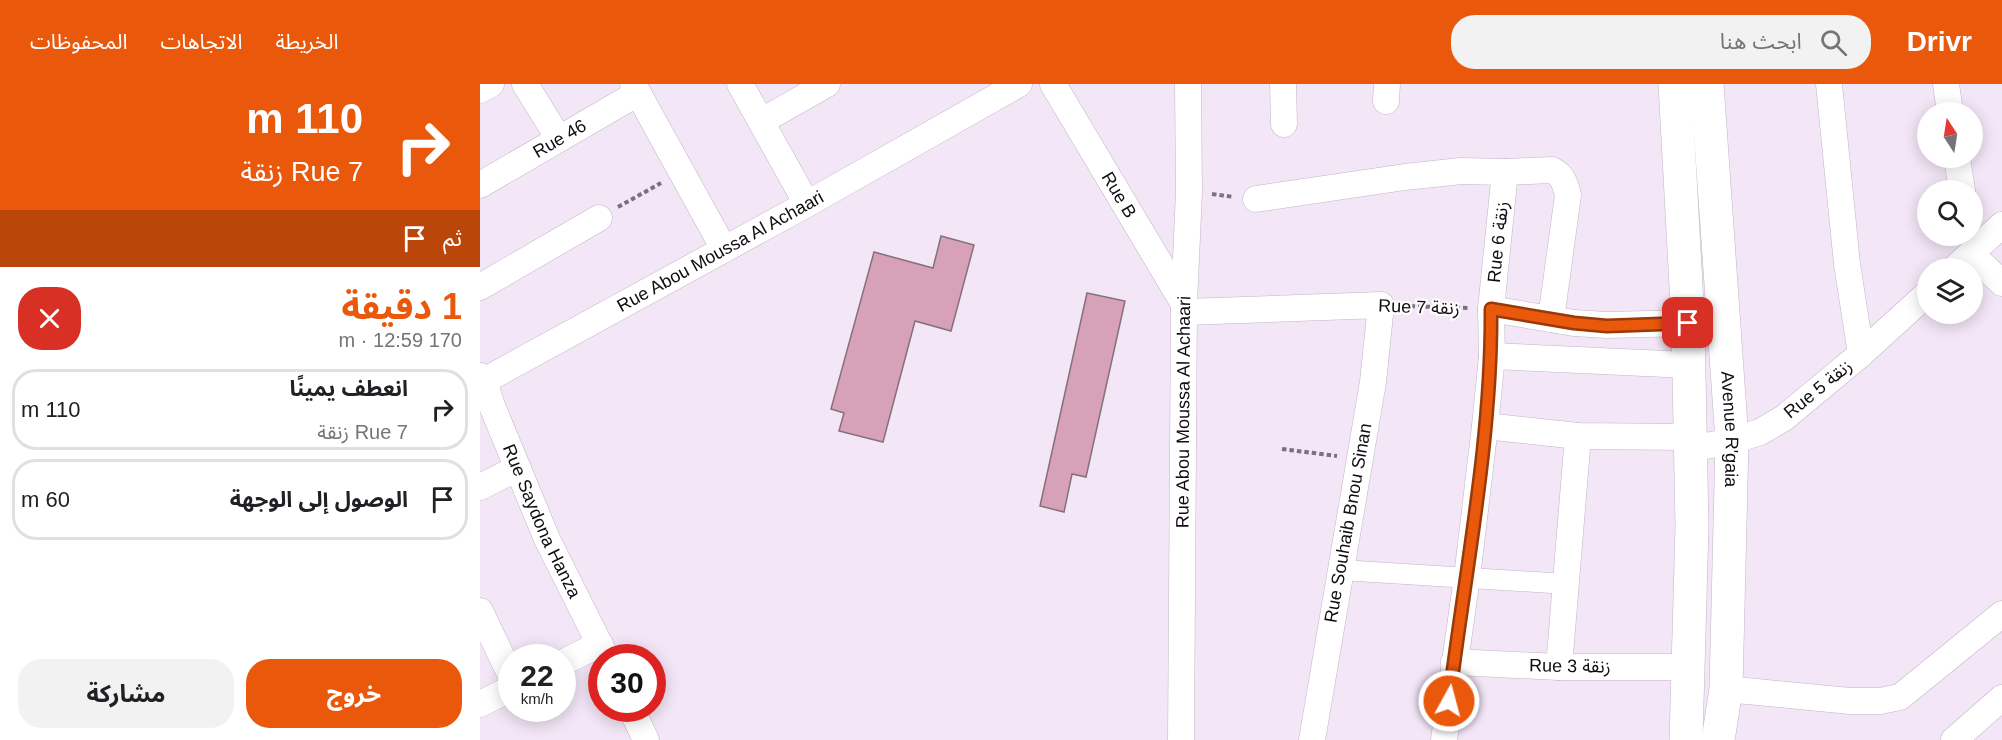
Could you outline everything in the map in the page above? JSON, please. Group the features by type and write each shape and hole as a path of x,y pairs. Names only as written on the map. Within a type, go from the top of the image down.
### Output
{"street":[{"path":"480,90 491,84"},
{"path":"525,84 559,139"},
{"path":"740,84 807,204"},
{"path":"762,121 827,84"},
{"name":"Rue Abou Moussa Al Achaari","path":"481,380 807,204 1019,84"},
{"name":"Rue B","path":"1053,84 1184,308"},
{"name":"Rue Abou Moussa Al Achaari","path":"1181,740 1184,308 1189,192 1188,84"},
{"path":"1283,84 1284,123"},
{"path":"1675,84 1688,323 1692,526 1686,740"},
{"name":"Avenue R'gaia","path":"1707,84 1732,441 1726,689 1718,740"},
{"path":"1829,84 1844,242 1861,354"},
{"path":"1946,84 1949,102"},
{"path":"635,88 724,249"},
{"name":"Rue 46","path":"480,186 559,139 635,88"},
{"path":"1256,199 1461,171 1552,170 1563,179 1568,195 1551,319"},
{"name":"Rue 6 زنقة","path":"1444,740 1485,426 1492,356 1491,309 1505,172"},
{"path":"480,287 599,218"},
{"path":"2002,225 1965,253 2002,283"},
{"name":"Rue 5 زنقة","path":"1485,426 1578,436 1690,443 1732,441 1760,432 1784,418 1917,304"},
{"name":"Rue 7 زنقة","path":"1184,308 1382,305"},
{"name":"Rue Souhaib Bnou Sinan","path":"1312,740 1373,382 1382,305"},
{"path":"1491,309 1574,323 1607,326 1688,323"},
{"path":"1492,356 1688,365"},
{"name":"Rue Saydona Hanza","path":"481,380 547,539 600,644"},
{"path":"1559,667 1578,436"},
{"path":"480,487 518,468"},
{"path":"1340,570 1567,584"},
{"path":"480,611 498,649"},
{"path":"1726,689 1850,701 1880,701 1900,697 2002,614"},
{"name":"Rue 3 زنقة","path":"1454,662 1559,667 1687,667"},
{"path":"480,704 498,695"},
{"path":"1954,740 2001,702"},
{"path":"636,722 643,739"}],"path":[{"path":"599,218 681,171"},
{"path":"1189,192 1256,199"},
{"name":"Rue 7 زنقة","path":"1382,305 1491,309"},
{"path":"1282,449 1359,459"}],"building":[{"path":"941,236 974,245 951,331 915,321 883,442 839,431 844,413 831,409 874,252 933,268"},
{"path":"1087,293 1125,301 1086,477 1072,474 1064,512 1040,506"}],"route":[{"path":"1449,701 1485,426 1492,356 1491,309 1574,323 1607,326 1688,323"}]}
